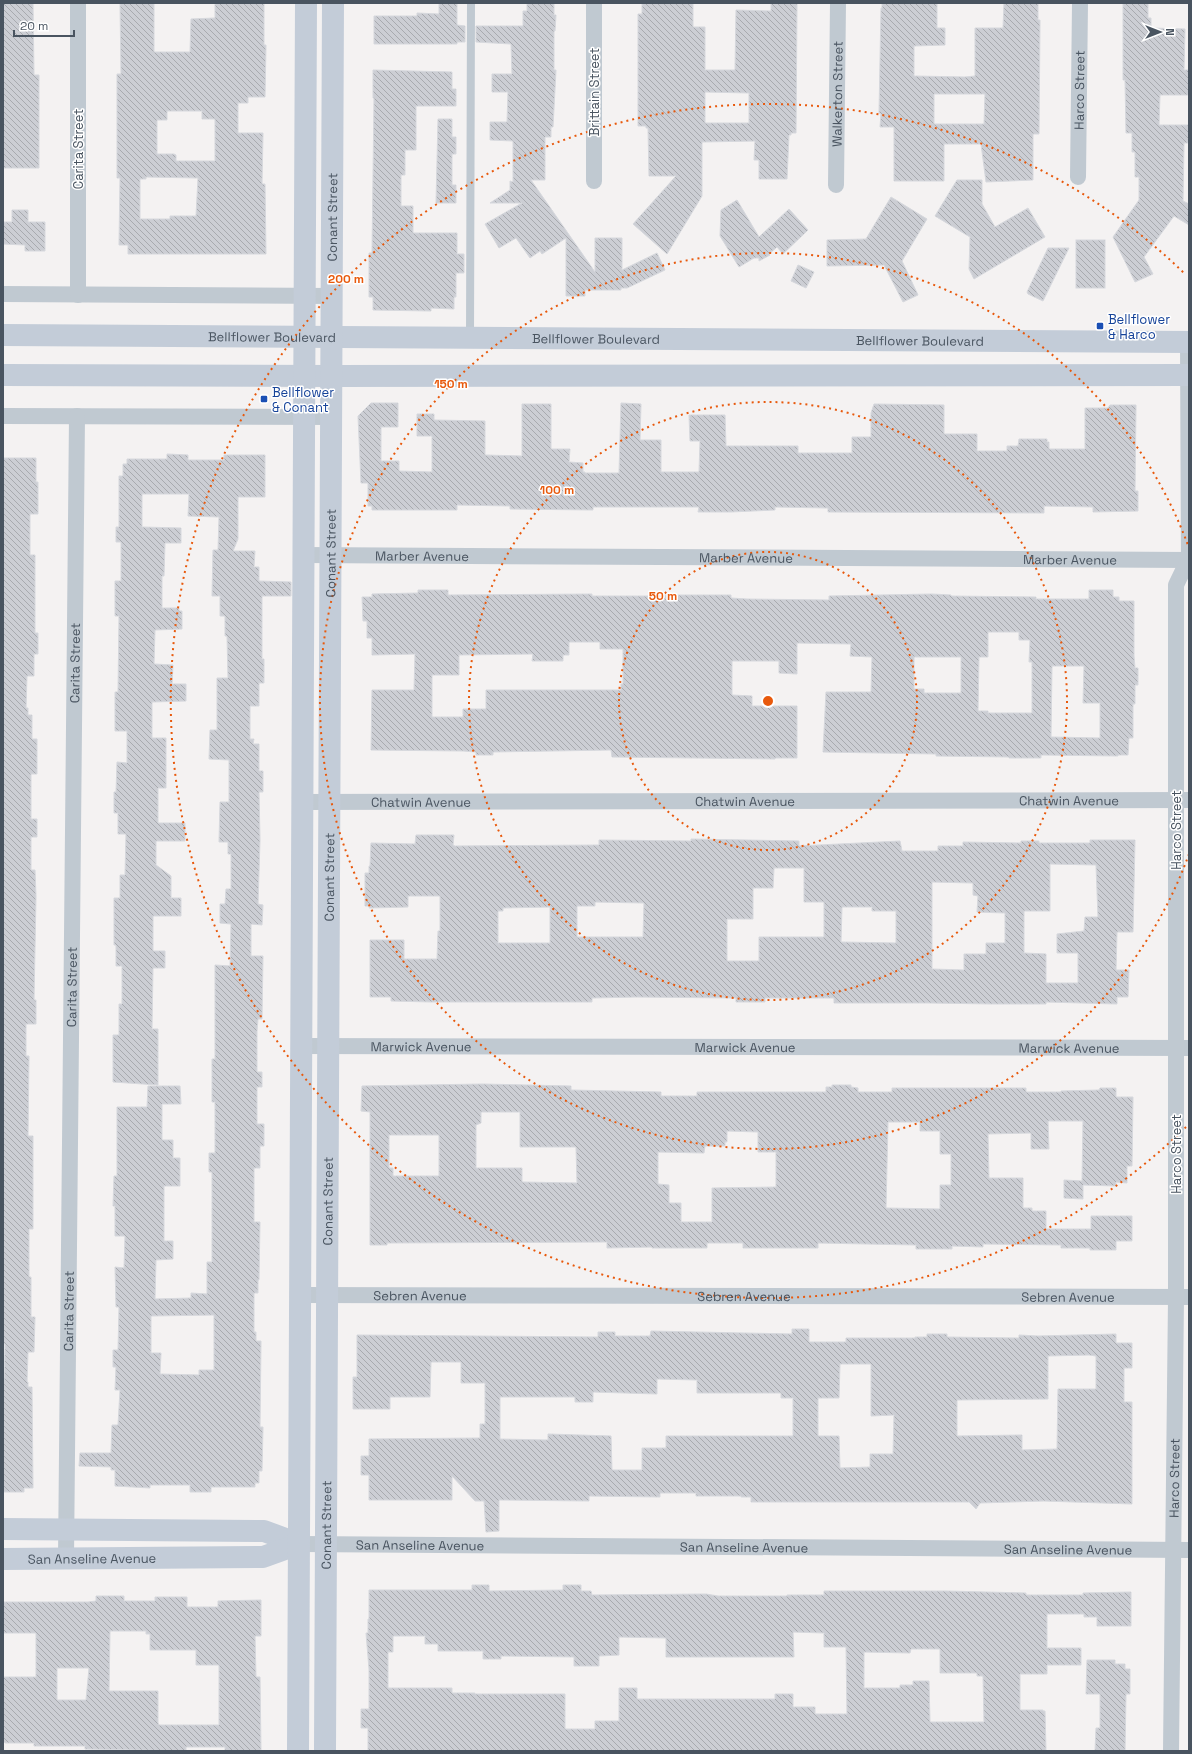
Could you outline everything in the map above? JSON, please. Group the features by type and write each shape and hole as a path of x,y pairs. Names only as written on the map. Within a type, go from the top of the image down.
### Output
{"street":[{"name":"Carita Street","path":"78,3 78,295"},
{"name":"Conant Street","path":"298,1751 306,3"},
{"name":"Conant Street","path":"325,1751 333,3"},
{"name":"Brittain Street","path":"594,3 594,181"},
{"name":"Walkerton Street","path":"836,185 838,3"},
{"name":"Harco Street","path":"1078,176 1080,3"},
{"path":"3,294 332,296"},
{"name":"Bellflower Boulevard","path":"3,336 304,338 470,337 1189,342"},
{"name":"Harco Street","path":"1171,1751 1181,1550 1183,1297 1183,800 1176,585 1189,560 1189,342"},
{"path":"3,374 304,376 1188,375"},
{"path":"3,416 332,417"},
{"name":"Carita Street","path":"66,1558 77,416"},
{"name":"Marber Avenue","path":"303,555 1189,560"},
{"name":"Chatwin Avenue","path":"302,802 1183,800"},
{"name":"Marwick Avenue","path":"301,1046 1182,1048"},
{"name":"Sebren Avenue","path":"300,1295 1183,1297"},
{"name":"San Anseline Avenue","path":"3,1529 264,1531 299,1544 1181,1550"},
{"name":"San Anseline Avenue","path":"3,1559 263,1558 299,1544"}],"lane":[{"path":"470,337 471,3"}],"building":[{"path":"3,3 33,3 34,75 39,75 39,168 3,168"},
{"path":"120,3 154,3 154,52 190,52 191,19 215,18 215,3 264,3 264,45 266,45 265,97 248,97 248,103 238,103 238,133 263,133 262,184 265,184 266,254 128,254 128,245 119,245 120,178 117,178 117,74 121,74","holes":["167,111 202,111 202,119 215,119 215,161 176,161 176,155 174,154 157,154 157,120 167,120","146,177 198,178 196,216 170,216 170,219 140,219 140,179 146,179"]},
{"path":"439,3 457,3 457,25 465,26 465,42 457,42 457,44 374,44 374,16 417,16 417,13 439,14"},
{"path":"527,3 554,3 554,15 556,15 554,31 554,70 556,70 553,127 551,127 551,137 545,137 545,180 531,180 595,272 595,238 622,238 622,270 657,253 665,270 627,288 621,288 621,290 585,290 585,296 566,296 566,238 542,254 540,251 530,258 516,238 499,248 485,224 522,203 490,203 510,190 510,181 513,182 513,141 490,140 490,122 507,122 508,92 492,92 492,74 512,74 511,44 476,42 476,26 523,26 523,11 527,11"},
{"path":"642,3 693,3 693,27 705,27 705,70 735,70 736,10 771,11 771,3 797,3 796,133 791,133 791,135 789,135 787,179 759,179 759,160 754,160 755,141 702,142 702,196 667,254 633,224 676,176 649,176 648,128 646,128 646,126 638,126 638,14 642,14","holes":["705,92 749,93 749,123 705,123"]},
{"path":"882,3 937,3 937,28 945,28 945,45 914,46 914,76 965,77 975,76 975,28 1003,28 1004,3 1038,3 1038,20 1040,20 1039,134 1033,134 1033,180 986,182 981,144 944,144 944,181 894,181 894,127 880,127 881,114 879,113","holes":["934,94 985,94 984,124 934,124"]},
{"path":"1123,3 1148,3 1148,18 1151,18 1151,28 1185,29 1184,70 1189,70 1189,95 1160,95 1159,125 1189,125 1189,143 1184,143 1183,201 1189,204 1189,225 1174,216 1144,257 1153,274 1135,282 1113,237 1139,200 1139,177 1135,177 1135,152 1132,152 1132,133 1126,133 1125,80 1123,80"},
{"path":"373,70 452,72 452,89 456,89 456,106 416,106 416,150 405,150 405,175 401,175 401,206 413,206 413,233 457,233 457,254 464,254 464,273 456,273 456,297 454,297 454,309 431,308 431,311 373,310 373,297 369,297 369,253 372,253"},
{"path":"438,119 452,119 452,137 456,137 456,154 452,154 452,185 456,185 456,203 436,203"},
{"path":"957,180 982,180 982,204 995,227 1028,208 1045,237 974,279 969,269 970,237 935,216"},
{"path":"891,197 927,219 902,261 918,295 903,302 884,265 827,266 827,240 866,239"},
{"path":"737,200 759,237 789,209 808,230 783,254 777,247 769,254 770,255 759,261 759,258 754,258 739,267 720,236 721,210"},
{"path":"12,210 28,210 28,222 45,222 45,251 25,251 25,245 3,244 3,222 12,222"},
{"path":"1076,240 1105,240 1105,288 1076,288"},
{"path":"1048,248 1069,248 1043,301 1028,294 1027,292"},
{"path":"798,265 814,272 806,288 791,281"},
{"path":"371,403 398,403 398,427 381,427 381,461 399,461 399,471 432,472 432,436 417,436 417,414 434,414 434,420 485,421 485,455 522,456 522,404 551,404 551,449 570,449 569,462 583,463 583,472 585,473 619,473 621,403 641,404 640,440 661,440 661,472 699,472 700,441 690,441 689,415 725,415 726,446 798,446 798,453 852,453 852,437 871,437 871,413 874,404 944,405 944,434 977,434 977,451 1007,451 1007,446 1018,446 1019,439 1047,439 1047,442 1049,442 1049,449 1085,449 1085,408 1108,408 1110,405 1136,405 1135,491 1138,491 1138,511 1093,512 1093,507 1044,506 1044,513 828,512 828,508 775,507 775,510 698,512 699,507 593,507 593,510 510,509 510,506 457,505 457,510 372,510 372,506 368,506 368,483 361,483 358,416"},
{"path":"167,454 188,455 188,460 224,460 224,455 265,455 265,497 238,497 238,539 233,551 255,551 254,567 259,567 259,581 291,582 291,596 262,596 262,659 264,659 264,683 259,683 259,706 250,706 250,739 254,739 253,744 259,744 259,771 263,771 263,792 259,792 260,840 258,904 263,905 262,925 251,924 251,956 263,956 262,1019 258,1019 257,1031 257,1072 262,1072 262,1087 257,1087 257,1124 264,1124 264,1146 260,1146 260,1168 254,1168 254,1222 260,1222 259,1280 258,1293 254,1293 254,1332 256,1332 256,1341 261,1341 260,1427 263,1427 262,1471 259,1471 259,1483 255,1483 255,1487 211,1487 211,1492 190,1492 190,1485 150,1485 150,1488 115,1486 115,1470 111,1470 111,1467 79,1466 80,1453 111,1453 112,1425 118,1425 120,1390 115,1390 116,1367 113,1367 113,1350 118,1350 119,1307 116,1307 115,1267 124,1268 125,1236 115,1236 115,1206 113,1206 114,1176 117,1176 117,1107 147,1107 148,1086 180,1086 181,1104 162,1104 162,1140 173,1140 173,1158 180,1158 180,1186 164,1186 164,1241 173,1241 173,1259 156,1260 155,1299 191,1298 191,1293 207,1294 207,1262 212,1262 212,1172 209,1172 209,1153 215,1153 215,1102 212,1102 212,1059 215,1059 215,965 230,966 231,924 220,923 220,904 225,904 226,889 231,889 231,854 228,854 228,842 219,842 220,802 229,802 229,760 209,759 210,730 217,730 217,678 228,678 227,636 225,636 225,616 220,616 220,596 212,596 213,550 218,550 219,517 188,516 189,494 142,494 142,527 181,528 181,543 165,543 164,576 162,576 162,608 179,608 179,611 182,611 182,629 155,630 154,664 173,665 172,684 186,684 186,701 152,702 152,738 166,738 166,788 158,788 158,823 185,823 185,841 156,841 156,865 171,876 171,898 181,898 181,916 153,916 153,951 165,951 165,968 153,968 152,1029 158,1029 158,1085 113,1082 113,1035 119,1035 119,1004 122,1004 122,966 116,966 116,945 114,945 114,898 120,898 120,875 125,875 126,834 118,834 118,813 114,813 114,792 116,792 117,762 127,763 127,731 115,731 115,692 118,692 119,616 115,616 115,581 121,581 121,542 116,542 116,527 119,527 119,476 123,476 123,464 127,464 127,459 167,459","holes":["214,1315 214,1370 199,1370 199,1375 160,1374 161,1353 151,1353 151,1316"]},
{"path":"3,458 36,458 36,482 38,482 38,514 30,514 30,555 35,555 35,633 38,633 38,654 34,654 34,676 27,676 26,708 28,708 28,715 32,715 32,739 37,739 37,774 31,774 31,819 37,819 37,837 31,837 31,870 35,870 36,896 34,1000 36,1000 36,1024 26,1024 26,1056 29,1056 28,1136 33,1136 33,1229 29,1229 29,1277 31,1277 31,1317 35,1317 34,1352 28,1352 27,1382 28,1387 32,1387 33,1488 24,1488 24,1492 3,1492 3,1379 5,1344 3,1344"},
{"path":"418,590 448,590 448,595 731,595 731,598 747,599 829,600 829,596 932,594 951,596 1036,597 1036,599 1089,599 1089,590 1113,590 1113,597 1119,597 1119,601 1134,601 1134,656 1135,668 1138,668 1138,685 1135,685 1135,704 1133,704 1133,738 1129,738 1128,755 1118,756 1041,755 1041,758 1009,758 936,756 936,754 823,752 826,692 871,692 872,657 850,656 851,644 797,643 797,674 779,673 779,661 732,661 732,695 752,696 752,706 797,706 797,758 612,757 611,750 493,752 493,755 476,755 476,752 463,751 371,750 372,690 414,690 415,654 372,655 372,638 367,638 367,621 363,621 362,597 372,597 372,594 418,593","holes":["988,632 1019,632 1019,640 1030,640 1029,662 1032,662 1032,713 988,713 988,711 978,711 979,657 988,657","569,642 600,642 600,649 623,649 623,684 621,684 621,690 486,690 486,709 463,709 463,717 432,717 432,675 459,675 459,655 533,654 532,661 563,661 563,655 569,655","914,657 961,657 961,693 924,693 924,689 914,689","1052,666 1084,666 1083,703 1100,703 1100,738 1051,737"]},
{"path":"416,835 454,835 453,845 455,846 599,845 599,840 691,841 691,839 799,841 799,846 900,841 902,851 938,851 938,846 963,846 963,842 1021,843 1021,841 1039,841 1039,843 1090,843 1090,840 1135,840 1133,932 1117,932 1116,970 1129,970 1128,997 1117,997 1117,1004 1046,1002 1046,1004 992,1004 834,1003 834,998 765,998 765,1002 736,1002 736,998 636,997 592,998 592,1002 431,1002 391,1001 391,997 370,997 370,940 404,940 404,959 437,959 438,931 440,931 440,896 408,896 408,907 369,908 370,906 365,906 365,873 369,873 371,843 415,844","holes":["1050,864 1096,865 1098,917 1085,917 1084,931 1057,934 1057,953 1078,953 1078,983 1046,983 1046,954 1024,953 1024,911 1050,911","774,868 804,868 804,902 824,902 824,937 759,937 759,961 727,961 727,919 753,919 753,888 773,888","932,882 973,883 973,895 978,896 977,912 1005,913 1005,943 986,943 986,954 964,954 964,970 932,969","595,902 644,903 643,937 577,937 577,906 595,906","550,907 550,943 498,943 498,911 503,911 503,908","842,907 872,907 872,911 896,911 896,943 841,942"]},
{"path":"483,1084 571,1086 571,1090 661,1092 661,1096 697,1096 697,1092 826,1092 826,1087 832,1087 832,1085 851,1085 851,1087 858,1088 858,1092 892,1092 892,1088 1026,1088 1026,1092 1061,1092 1116,1088 1116,1097 1133,1097 1132,1166 1127,1166 1127,1183 1116,1182 1116,1186 1083,1185 1083,1199 1064,1198 1064,1180 1082,1181 1083,1121 1048,1121 1049,1149 1031,1149 1031,1133 988,1134 989,1178 1023,1178 1023,1208 1032,1208 1032,1211 1046,1211 1046,1229 1091,1229 1091,1216 1132,1216 1132,1241 1116,1241 1116,1250 1061,1248 1061,1245 983,1244 983,1247 952,1246 952,1249 916,1249 916,1245 818,1243 818,1248 743,1248 743,1243 707,1243 707,1248 607,1248 607,1242 387,1243 387,1245 370,1245 370,1112 361,1111 362,1086","holes":["481,1112 520,1112 520,1147 576,1147 577,1183 522,1182 522,1168 476,1168 476,1125 481,1123","888,1122 920,1122 920,1131 940,1131 940,1154 951,1154 951,1185 940,1185 940,1209 886,1208","727,1131 758,1132 758,1152 776,1152 776,1187 712,1188 712,1222 681,1222 681,1203 669,1203 669,1185 658,1184 658,1152 704,1153 705,1146 725,1146 725,1142 727,1142","389,1135 439,1135 439,1176 393,1176 393,1168 389,1168"]},
{"path":"792,1329 809,1329 809,1342 846,1342 846,1338 915,1338 927,1337 927,1334 947,1334 947,1337 1019,1338 1019,1335 1116,1334 1116,1343 1132,1343 1132,1368 1124,1368 1124,1402 1132,1402 1132,1504 1044,1501 980,1503 976,1509 969,1502 751,1502 751,1497 696,1496 696,1493 660,1493 660,1497 589,1496 589,1501 499,1500 499,1531 486,1532 484,1501 475,1501 452,1476 452,1500 369,1500 369,1475 361,1475 361,1456 369,1456 369,1439 480,1438 480,1424 485,1424 485,1383 461,1383 461,1362 431,1362 430,1397 390,1397 390,1409 353,1409 353,1377 357,1377 357,1335 598,1337 598,1332 615,1332 615,1336 650,1336 651,1331 792,1334","holes":["1048,1356 1096,1356 1096,1389 1058,1389 1057,1449 1022,1450 1022,1435 957,1436 957,1400 1048,1399","840,1364 871,1364 871,1416 894,1415 893,1454 870,1454 870,1467 840,1468 839,1436 818,1436 818,1398 839,1398","657,1379 697,1380 697,1393 781,1393 781,1398 793,1398 793,1436 666,1436 666,1448 642,1448 642,1470 612,1470 611,1436 548,1434 548,1440 500,1439 500,1397 575,1397 575,1402 593,1402 593,1392 657,1394"]},
{"path":"472,1585 489,1585 489,1591 563,1590 563,1585 581,1585 581,1591 591,1591 592,1595 706,1594 718,1596 787,1596 824,1595 824,1591 946,1591 1026,1593 1026,1595 1083,1595 1083,1593 1131,1592 1131,1626 1097,1626 1097,1617 1084,1617 1084,1614 1047,1614 1047,1648 1081,1648 1081,1665 1047,1665 1047,1674 1020,1674 1020,1710 1045,1711 1046,1751 368,1751 368,1728 361,1728 361,1709 369,1709 369,1669 366,1633 368,1633 369,1619 369,1590 472,1590","holes":["793,1632 824,1633 824,1647 846,1647 847,1714 815,1714 815,1707 793,1707 793,1694 775,1694 775,1699 637,1699 637,1688 619,1688 619,1721 595,1721 595,1729 565,1729 565,1694 475,1694 452,1693 452,1688 388,1688 388,1652 393,1652 393,1636 425,1636 425,1644 438,1644 438,1651 483,1651 483,1659 501,1659 501,1656 574,1657 574,1666 599,1666 599,1656 619,1655 619,1637 666,1638 666,1657 794,1657","911,1649 940,1649 940,1673 977,1673 977,1676 983,1676 984,1722 930,1722 929,1681 913,1681 913,1685 900,1685 900,1688 864,1688 864,1652 910,1653"]},
{"path":"96,1596 124,1596 124,1601 155,1601 155,1597 187,1597 187,1607 218,1607 218,1601 261,1600 261,1636 255,1636 256,1677 260,1677 261,1751 225,1751 225,1747 186,1747 186,1751 85,1749 85,1746 34,1746 34,1743 5,1743 3,1741 3,1677 36,1677 36,1633 3,1633 3,1602 96,1601","holes":["110,1631 146,1631 146,1634 150,1634 150,1650 196,1650 196,1665 219,1665 219,1725 159,1725 158,1691 109,1691","57,1668 89,1668 86,1700 57,1700"]},
{"path":"1087,1660 1115,1660 1115,1664 1125,1664 1125,1669 1130,1669 1130,1694 1126,1694 1125,1751 1095,1751 1096,1728 1100,1728 1100,1694 1086,1694"}],"place":[{"name":"Bellflower & Harco","path":"1100,326"},
{"name":"Bellflower & Conant","path":"264,399"}]}
